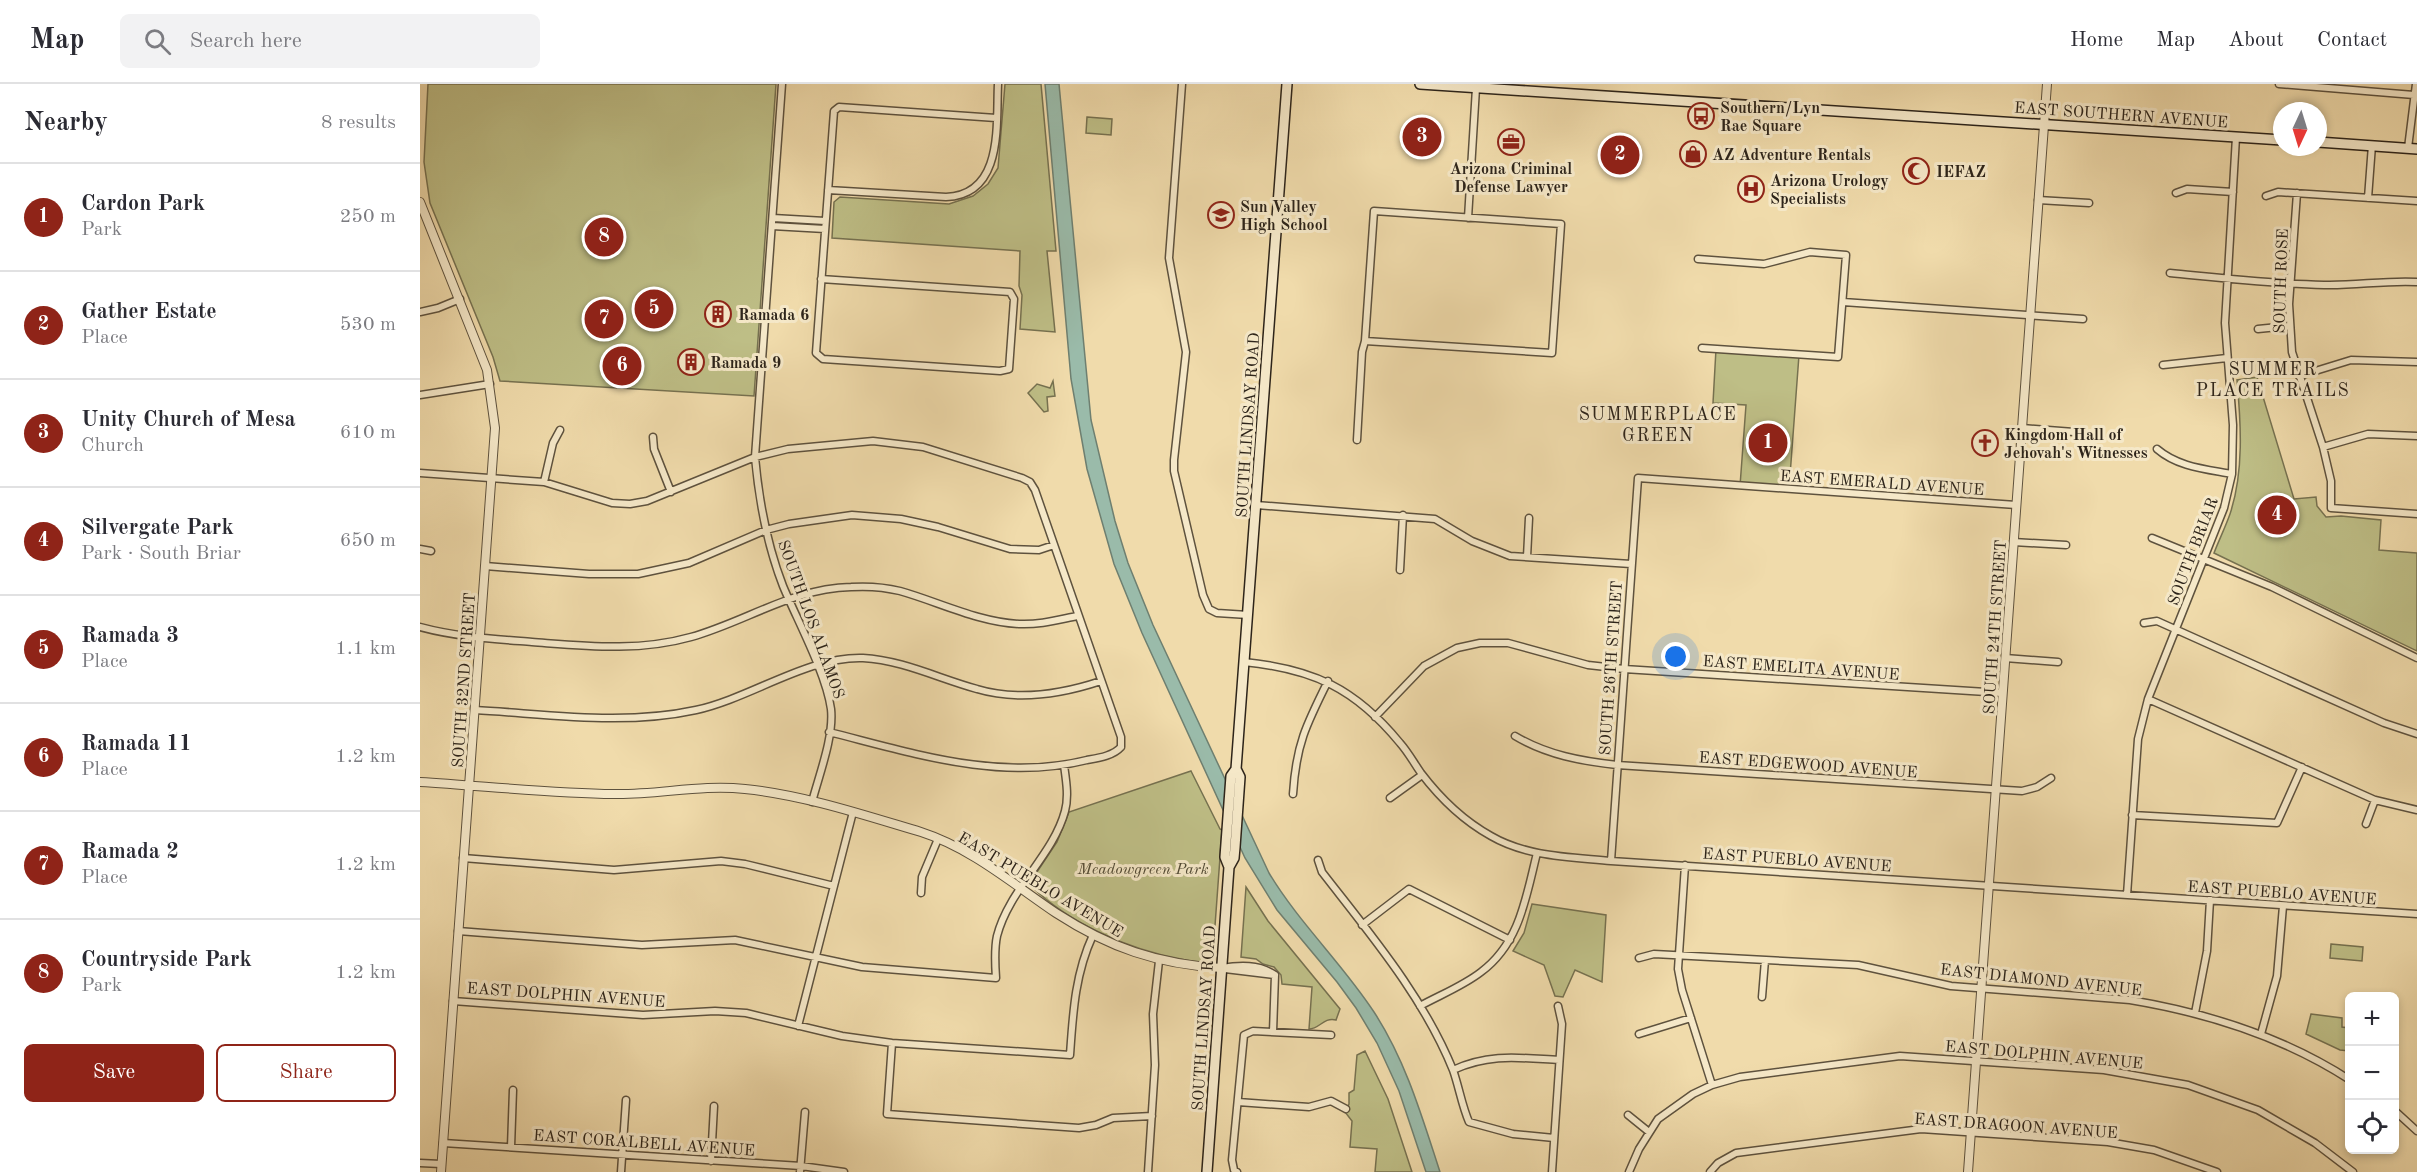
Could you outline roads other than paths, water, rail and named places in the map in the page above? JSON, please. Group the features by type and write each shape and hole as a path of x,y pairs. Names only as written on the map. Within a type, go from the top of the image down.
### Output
{"main road":[{"name":"SOUTH LINDSAY ROAD","path":"1228,867 1234,858 1239,802 1240,777 1236,769 1287,84"},
{"name":"EAST SOUTHERN AVENUE","path":"1420,84 2273,139"},
{"path":"2327,142 2413,148"},
{"name":"SOUTH LINDSAY ROAD","path":"1207,1172 1228,867 1224,857 1231,776 1236,769"}],"street":[{"name":"SOUTH LOS ALAMOS","path":"782,84 755,457 759,499 776,566 817,665 831,708 830,732 812,802"},
{"path":"828,189 946,197 962,194 975,186 986,176 991,166 998,84"},
{"path":"1182,84 1169,258 1186,352 1174,471 1203,595 1209,609 1214,612 1248,615"},
{"name":"SOUTH 24TH STREET","path":"1968,1172 2047,84"},
{"path":"2279,84 2414,95"},
{"path":"2413,148 2416,84"},
{"path":"1468,218 1476,88"},
{"path":"821,279 1008,291 1013,294 1009,369 1000,371 823,359 817,356 821,279 825,221 834,111 839,107 996,118"},
{"name":"SOUTH BRIAR","path":"2127,895 2138,739 2148,699 2205,559 2224,508 2232,474 2233,425 2225,323 2236,137"},
{"path":"2368,198 2372,145"},
{"path":"2176,193 2187,189 2233,192"},
{"path":"2266,196 2278,192 2417,201"},
{"name":"SOUTH ROSE","path":"2297,193 2289,326 2292,352 2323,447 2331,481 2331,508 2417,514"},
{"path":"2038,200 2089,203"},
{"name":"SOUTH 32ND STREET","path":"420,202 423,221 460,299 487,370 495,428 441,1168"},
{"path":"1357,440 1374,211 1561,224 1552,353 1365,341"},
{"path":"772,218 825,221"},
{"path":"772,226 825,229"},
{"path":"1698,259 1764,264 1810,252 1846,255 1838,357 1702,348"},
{"path":"2170,273 2290,284 2417,282"},
{"path":"420,312 460,299"},
{"path":"1843,302 2083,319"},
{"path":"2258,329 2289,326"},
{"path":"2163,365 2227,358"},
{"path":"2299,376 2351,360 2417,362"},
{"path":"420,395 490,384"},
{"path":"2022,429 2074,432"},
{"path":"544,482 553,443 560,430"},
{"path":"2323,447 2368,434 2417,436"},
{"path":"654,437 654,449 671,492"},
{"path":"420,473 544,482 612,503 630,504 647,501 671,492 755,457 788,449 873,441 923,447 1030,482 1124,748 1113,753 1064,765 1001,768 945,762 830,732"},
{"path":"2157,449 2168,459 2232,474"},
{"name":"EAST EMERALD AVENUE","path":"1638,478 2016,504"},
{"name":"SOUTH 26TH STREET","path":"1611,861 1638,478"},
{"path":"1256,505 1435,519 1492,550 1509,556 1631,564"},
{"path":"485,566 589,574 638,574 689,563 766,530 789,524 852,515 901,519 938,526 1010,549 1039,550 1054,545"},
{"path":"1400,570 1403,515"},
{"path":"1527,557 1529,518"},
{"path":"2152,538 2272,587 2417,658"},
{"path":"2013,542 2066,545"},
{"path":"420,549 431,551"},
{"path":"420,627 453,636 480,638 612,647 658,644 706,633 788,599 848,587 871,587 898,591 1005,623 1042,624 1077,616"},
{"path":"2144,623 2157,621 2384,723 2417,734"},
{"name":"EAST EMELITA AVENUE","path":"1375,717 1424,666 1457,648 1480,643 1508,643 1570,661 1623,669 2002,693"},
{"path":"475,710 618,719 663,716 698,710 754,692 817,665 863,658 890,662 979,690 1008,695 1040,694 1082,687 1101,681"},
{"path":"2005,658 2058,662"},
{"name":"EAST PUEBLO AVENUE","path":"1244,662 1288,668 1328,681 1351,696 1375,717 1401,744 1422,774 1447,802 1477,828 1514,846 1538,853 1611,861 2417,915"},
{"path":"1293,795 1294,769 1303,730 1328,681"},
{"path":"2148,699 2375,800 2417,810"},
{"name":"EAST EDGEWOOD AVENUE","path":"1515,736 1533,747 1578,760 1617,765 2022,791 2037,787 2051,778"},
{"path":"458,931 642,945 735,940 816,956 862,968 996,978 997,937 1008,907 1047,849 1065,812 1067,791 1064,765"},
{"path":"2132,815 2277,823 2302,767"},
{"path":"1390,798 1422,774"},
{"name":"EAST PUEBLO AVENUE","path":"420,782 615,794 720,787 768,792 853,812 938,838 971,855 1093,935 1120,949 1159,961 1221,968 1236,966 1262,968 1275,975 1273,1032"},
{"path":"2366,824 2375,800"},
{"path":"798,1026 853,812"},
{"path":"921,893 922,877 938,838"},
{"path":"1420,1006 1479,974 1496,959 1510,940 1522,912 1538,853"},
{"path":"463,858 614,870 721,861 745,864 834,886"},
{"path":"1318,860 1322,872 1420,1006 1453,1070 1469,1122 1513,1134 1554,1137"},
{"path":"1685,865 1678,969 1712,1085"},
{"path":"1362,925 1409,889 1510,940"},
{"path":"2195,1013 2207,951 2210,900"},
{"path":"2261,1034 2277,976 2283,906"},
{"name":"EAST DOLPHIN AVENUE","path":"453,1001 643,1015 715,1011 746,1013 842,1036 892,1043 1070,1055 1076,986 1082,958 1093,935"},
{"name":"EAST DIAMOND AVENUE","path":"1639,957 1654,954 1858,965 1951,986 2130,1000 2195,1013 2261,1034 2291,1046 2345,1078"},
{"path":"1762,997 1765,960"},
{"path":"1148,1172 1155,1065 1153,1014 1159,961"},
{"path":"1552,1172 1562,1024 1558,1006"},
{"path":"1639,1034 1691,1018"},
{"path":"1235,1171 1232,1160 1243,1040 1246,1034 1253,1031 1331,1035"},
{"path":"892,1043 887,1114 1079,1128 1096,1125 1113,1118 1152,1116"},
{"path":"1453,1070 1472,1061 1500,1056 1559,1060"},
{"name":"EAST DOLPHIN AVENUE","path":"1629,1172 1658,1119 1693,1094 1712,1085 1740,1077 1900,1056 2104,1070 2188,1085 2258,1110 2315,1143 2353,1172"},
{"path":"511,1147 513,1090"},
{"path":"621,1172 626,1100"},
{"path":"1238,1102 1309,1107 1331,1101 1346,1109"},
{"path":"711,1161 714,1106"},
{"path":"801,1169 805,1112"},
{"path":"1628,1115 1649,1132"},
{"path":"2399,1115 2417,1131"},
{"name":"EAST DRAGOON AVENUE","path":"1710,1172 1718,1163 1736,1153 1921,1129 2109,1142 2154,1150 2217,1172"},
{"name":"EAST CORALBELL AVENUE","path":"443,1143 844,1172"},
{"path":"420,1163 441,1168"}],"place":[{"name":"Southern/Lyn Rae Square","path":"1701,116"},
{"name":"Unity Church of Mesa","path":"1422,137"},
{"name":"Arizona Criminal Defense Lawyer","path":"1511,142"},
{"name":"AZ Adventure Rentals","path":"1693,154"},
{"name":"Gather Estate","path":"1620,155"},
{"name":"IEFAZ","path":"1916,171"},
{"name":"Arizona Urology Specialists","path":"1751,189"},
{"name":"Sun Valley High School","path":"1221,215"},
{"name":"Countryside Park","path":"604,237"},
{"name":"Ramada 3","path":"654,309"},
{"name":"Ramada 6","path":"718,314"},
{"name":"Ramada 2","path":"604,319"},
{"name":"Ramada 9","path":"691,362"},
{"name":"Ramada 11","path":"622,366"},
{"name":"Cardon Park","path":"1768,443"},
{"name":"Kingdom Hall of Jehovah's Witnesses","path":"1985,443"},
{"name":"Silvergate Park","path":"2277,515"}],"district":[{"name":"SUMMER PLACE TRAILS","path":"2273,379"},
{"name":"SUMMERPLACE GREEN","path":"1658,424"}],"park label":[{"name":"Meadowgreen Park","path":"1143,868"}]}
